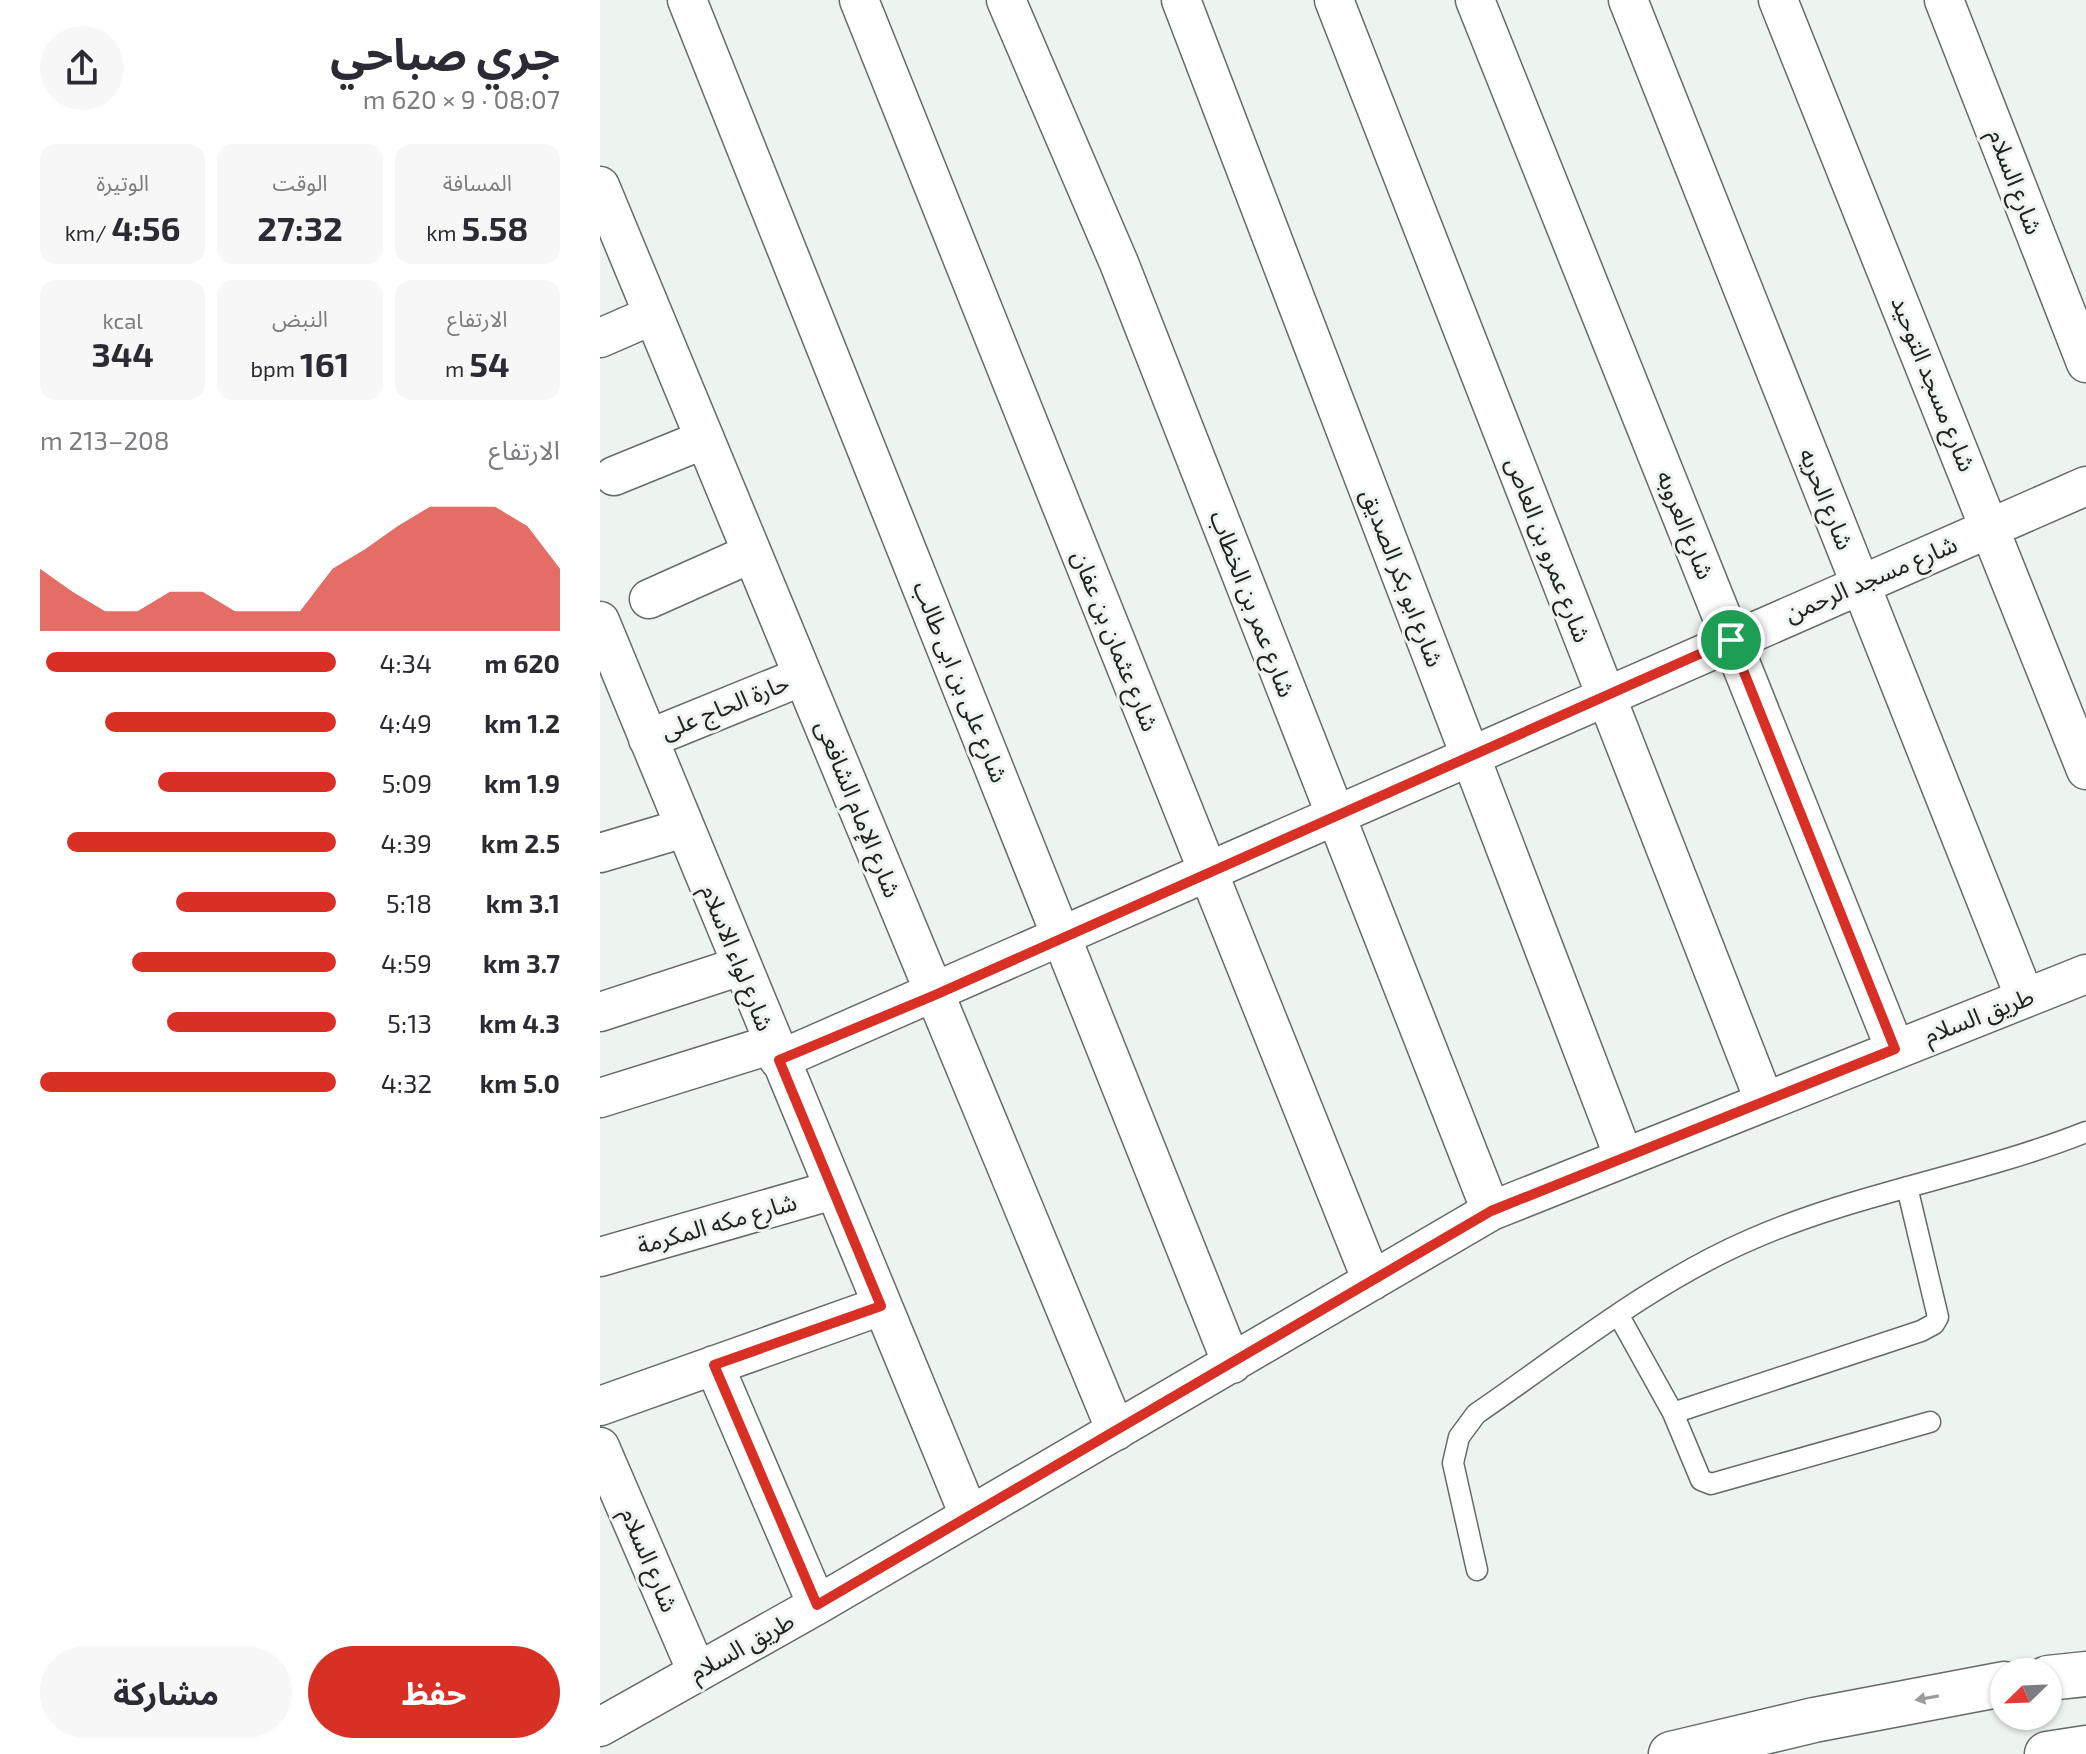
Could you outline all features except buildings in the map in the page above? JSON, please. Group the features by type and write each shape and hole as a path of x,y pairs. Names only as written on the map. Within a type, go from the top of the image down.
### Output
{"street":[{"name":"شارع على بن ابى طالب","path":"687,0 1232,1364"},
{"name":"شارع عثمان بن عفان","path":"859,0 1372,1281"},
{"name":"شارع عمر بن الخطاب","path":"1006,0 1119,263 1491,1211"},
{"name":"شارع ابو بكر الصديق","path":"1181,0 1623,1155"},
{"name":"شارع عمرو بن العاص","path":"1334,0 1764,1100"},
{"name":"شارع العروبه","path":"1475,0 1895,1049"},
{"name":"شارع الحريه","path":"1628,0 2025,998"},
{"name":"شارع مسجد التوحيد","path":"1778,0 2086,770"},
{"name":"شارع السلام","path":"1944,0 2086,363"},
{"name":"شارع الإمام الشافعى","path":"602,196 1116,1431"},
{"path":"600,338 653,315"},
{"path":"614,476 705,439"},
{"name":"شارع مسجد الرحمن","path":"600,1098 776,1052 935,995 1731,640 2086,486"},
{"path":"649,599 752,553"},
{"name":"شارع لواء الاسلام","path":"600,621 616,706 648,739 969,1515"},
{"name":"حارة الحاج على","path":"648,739 803,676"},
{"path":"600,853 684,828"},
{"path":"600,1012 741,966"},
{"name":"طريق السلام","path":"600,1727 817,1605 1491,1211 1623,1155 2086,974"},
{"name":"شارع مكه المكرمة","path":"600,1257 833,1190"},
{"path":"600,1406 881,1306"},
{"path":"714,1365 817,1605"},
{"name":"شارع السلام","path":"600,1447 697,1672"},
{"path":"2062,1677 2086,1674"},
{"path":"1671,1754 1814,1720 1990,1687"},
{"path":"2047,1754 2086,1748"}],"lane":[{"path":"1477,1570 1453,1463 1459,1437 1476,1414 1678,1276 1750,1240 1800,1220 2086,1132"},
{"path":"1673,1413 1934,1324 1938,1317 1907,1187"},
{"path":"1619,1316 1673,1413 1701,1480 1711,1484 1930,1422"}],"route":[{"path":"1731,640 1895,1049 1623,1155 1491,1211 817,1605 714,1365 881,1306 779,1060 935,995 1731,640"}]}
